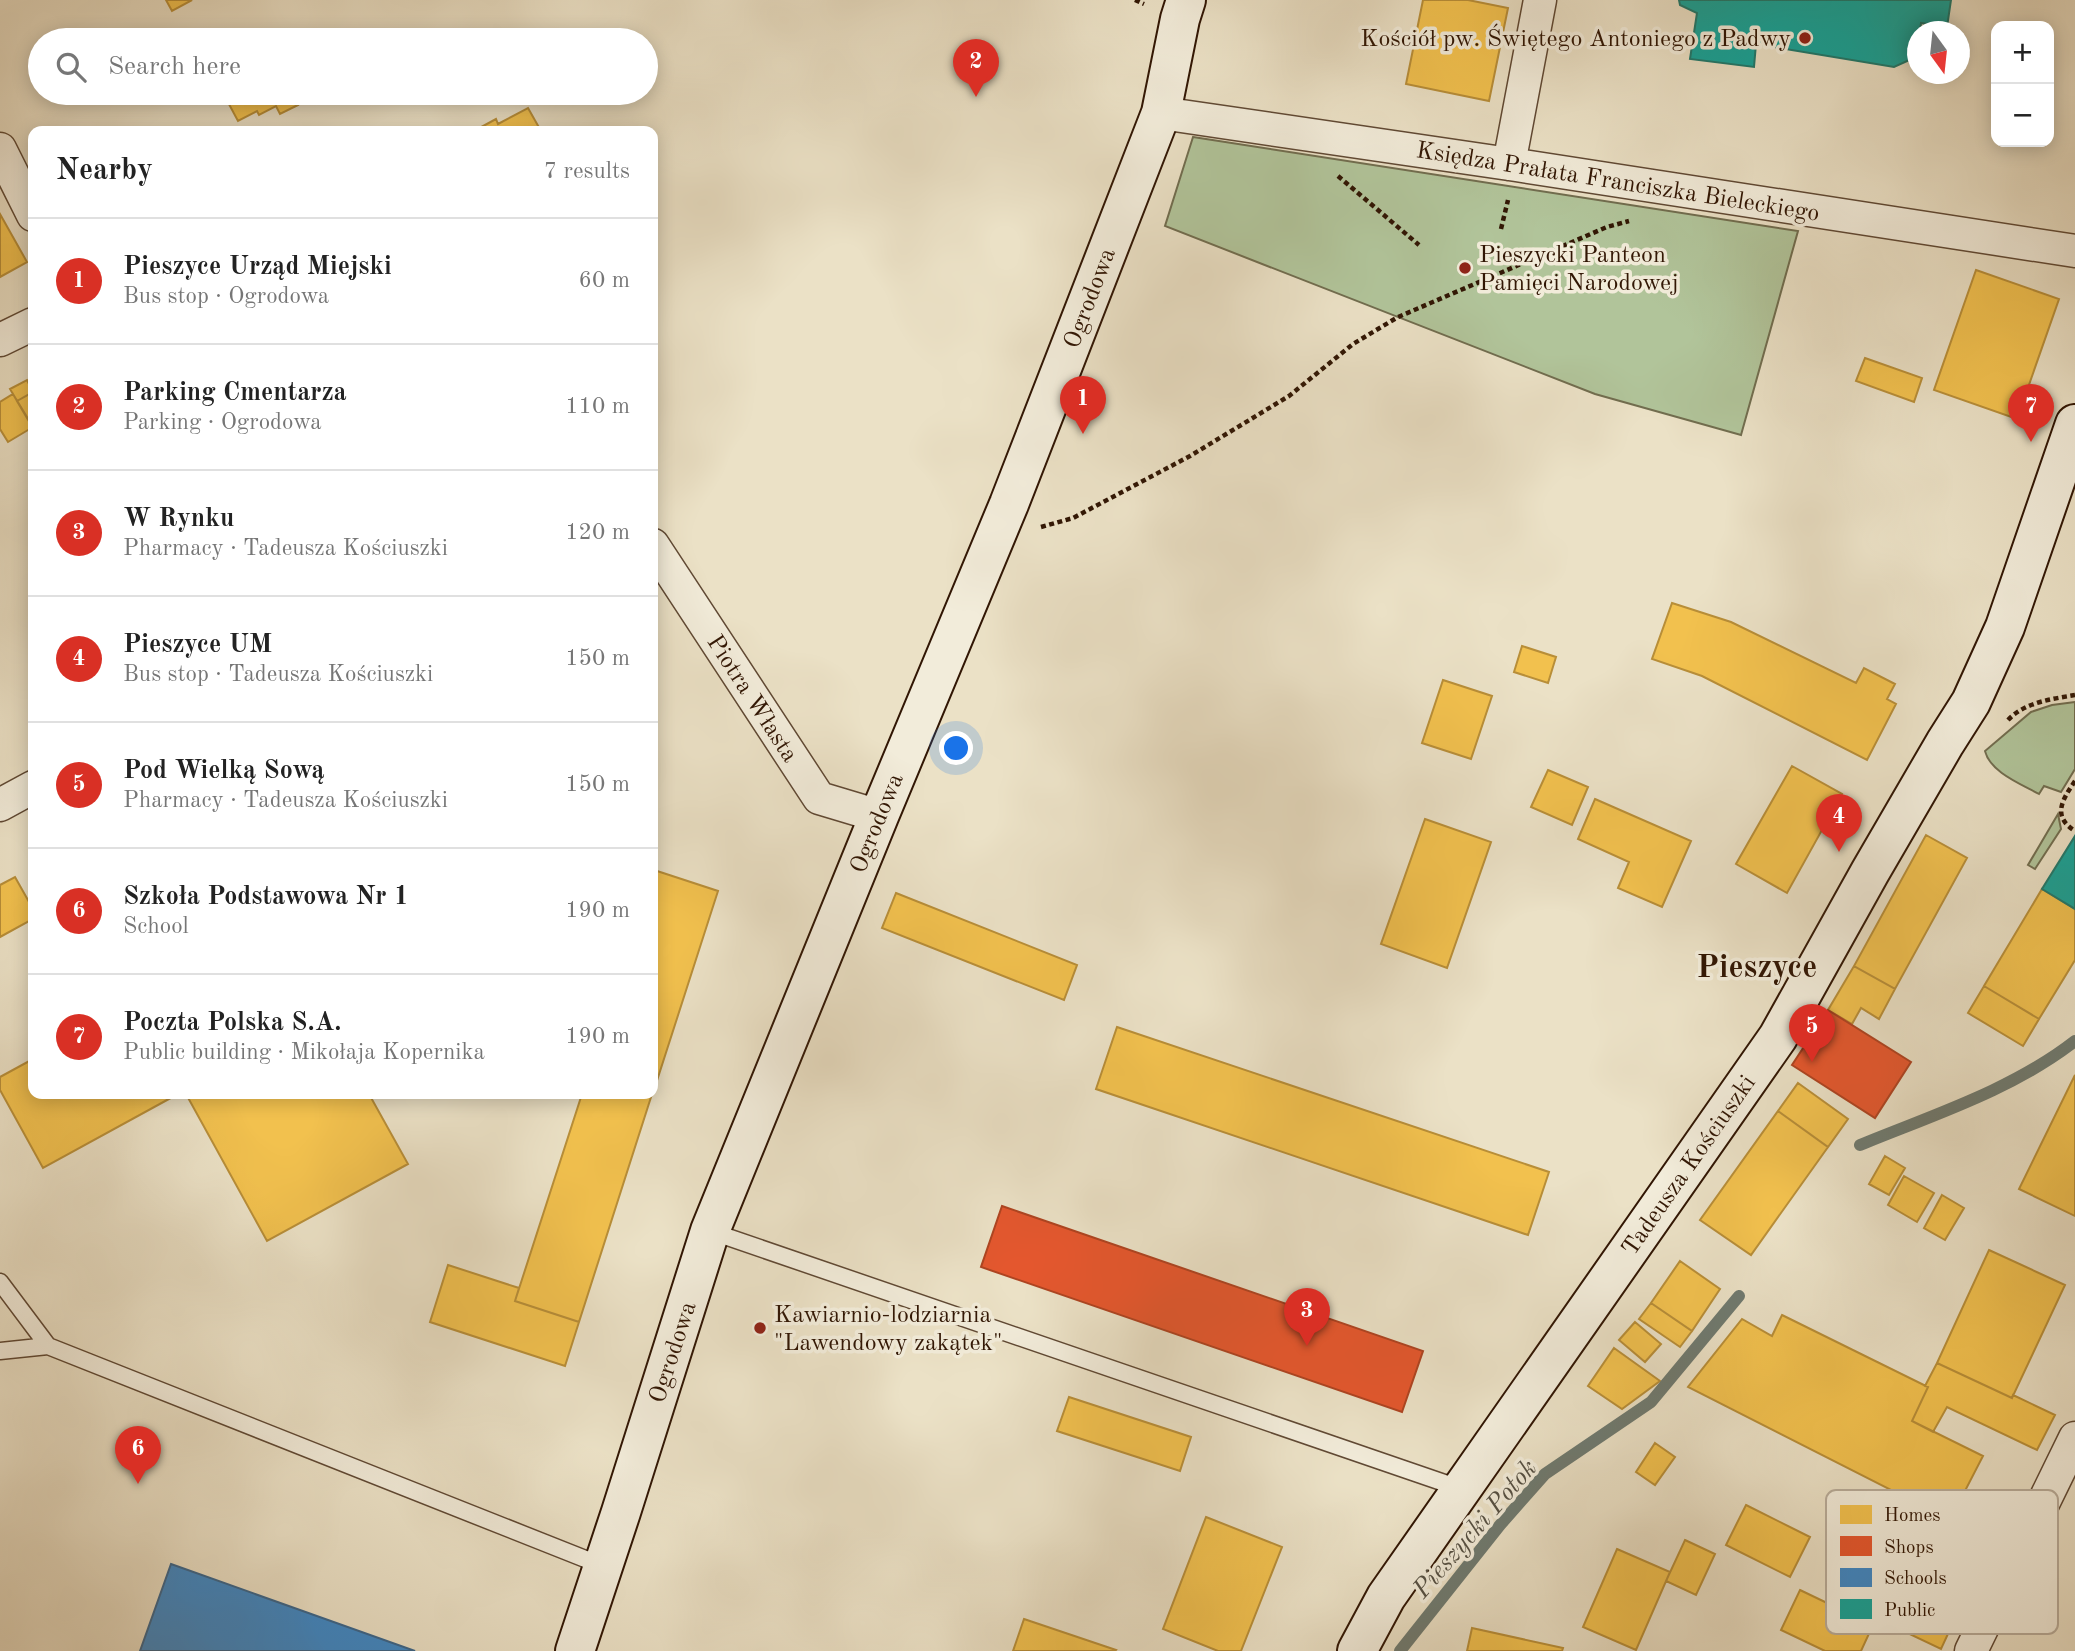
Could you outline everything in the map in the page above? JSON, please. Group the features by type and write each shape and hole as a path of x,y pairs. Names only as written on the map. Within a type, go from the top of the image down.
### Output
{"street":[{"name":"Ogrodowa","path":"575,1651 710,1231 1009,504 1161,113 1186,0"},
{"path":"1509,164 1540,0"},
{"name":"Księdza Prałata Franciszka Bieleckiego","path":"1161,113 2075,251"},
{"path":"0,149 28,205"},
{"path":"0,341 28,327"},
{"name":"Tadeusza Kościuszki","path":"1357,1651 1386,1597 1778,1037 1870,872 1971,702 2016,598 2075,424"},
{"name":"Piotra Własta","path":"658,553 819,798 879,816"},
{"path":"0,805 28,790"},
{"path":"2050,1490 2075,1438"},
{"path":"1971,1651 1979,1634"}],"lane":[{"path":"710,1231 1462,1489"},
{"path":"0,1282 48,1346"},
{"path":"0,1351 48,1346 603,1566"}],"path":[{"path":"1389,218 1419,244"},
{"path":"1036,529 1073,518 1190,456 1289,396 1353,344 1398,317 1607,227 1632,220"},
{"path":"2075,781 2062,802 2062,818 2075,831"}],"green space":[{"path":"1193,137 1798,231 1741,435 1595,394 1165,226"},
{"path":"2075,702 2075,769 2061,792 2044,786 2039,794 2007,777 1988,758 1985,751 2031,712 2052,705"},
{"path":"2058,814 2061,829 2035,869 2028,865"}],"building: Homes":[{"path":"166,0 192,0 172,11"},
{"path":"1423,0 1468,0 1508,8 1489,101 1406,84"},
{"path":"229,105 298,105 280,114 276,106 259,115 257,111 238,121"},
{"path":"528,108 538,126 483,126 496,119 498,124"},
{"path":"0,214 27,262 0,277"},
{"path":"1976,270 2059,299 2017,419 1934,390"},
{"path":"1865,358 1922,378 1914,402 1856,381"},
{"path":"27,380 28,382 28,395 17,401 10,389"},
{"path":"13,394 28,419 28,430 8,442 0,429 0,402"},
{"path":"28,395 28,420 17,401"},
{"path":"1672,603 1731,622 1856,683 1864,668 1895,684 1887,699 1896,704 1867,760 1702,676 1652,659"},
{"path":"1522,646 1556,657 1548,683 1514,672"},
{"path":"1443,680 1492,696 1471,759 1422,743"},
{"path":"1792,766 1842,794 1787,893 1736,864"},
{"path":"1548,770 1588,787 1572,825 1531,807"},
{"path":"1595,799 1691,841 1662,907 1618,888 1629,862 1578,839"},
{"path":"1425,819 1491,842 1447,968 1381,944"},
{"path":"1926,835 1967,858 1895,989 1854,966"},
{"path":"658,871 718,891 658,1077"},
{"path":"15,877 28,900 28,922 0,937 0,885"},
{"path":"2042,889 2075,909 2075,960 2039,1019 1984,986"},
{"path":"896,893 1077,965 1064,1000 882,928"},
{"path":"1854,966 1895,989 1879,1019 1861,1008 1852,1024 1828,1010"},
{"path":"1984,986 2039,1019 2023,1046 1968,1013"},
{"path":"1117,1027 1549,1172 1528,1235 1096,1089"},
{"path":"28,1062 28,1099 169,1099 43,1168 0,1090 0,1077"},
{"path":"2075,1075 2075,1216 2019,1189"},
{"path":"1798,1083 1848,1119 1828,1147 1778,1111"},
{"path":"189,1099 372,1099 408,1164 267,1241"},
{"path":"580,1099 650,1099 579,1322 515,1301"},
{"path":"1778,1111 1828,1147 1751,1255 1700,1220"},
{"path":"1885,1156 1905,1168 1889,1195 1869,1184"},
{"path":"1904,1176 1934,1193 1917,1222 1888,1205"},
{"path":"1942,1195 1964,1208 1945,1240 1924,1228"},
{"path":"1989,1250 2065,1285 2012,1398 1937,1363"},
{"path":"1680,1261 1720,1289 1692,1331 1651,1303"},
{"path":"448,1265 519,1288 515,1301 579,1322 565,1366 430,1322"},
{"path":"1651,1303 1692,1331 1680,1347 1639,1319"},
{"path":"1782,1315 1928,1387 1912,1421 1983,1456 1965,1490 1891,1490 1688,1387 1742,1319 1772,1336"},
{"path":"1635,1322 1661,1344 1645,1362 1619,1340"},
{"path":"1614,1348 1660,1381 1622,1409 1588,1386"},
{"path":"1937,1363 2055,1415 2037,1450 1947,1407 1933,1432 1912,1421"},
{"path":"1069,1397 1191,1437 1180,1471 1057,1431"},
{"path":"1655,1443 1675,1457 1655,1485 1636,1472"},
{"path":"1746,1505 1810,1537 1790,1577 1726,1545"},
{"path":"1206,1517 1282,1547 1241,1651 1218,1651 1163,1629"},
{"path":"1685,1540 1715,1554 1696,1595 1666,1581"},
{"path":"1617,1549 1670,1572 1636,1650 1583,1627"},
{"path":"1800,1590 1826,1602 1826,1634 1869,1634 1861,1651 1825,1651 1781,1630"},
{"path":"1024,1619 1116,1650 1013,1651"},
{"path":"1472,1628 1563,1648 1562,1651 1467,1651"},
{"path":"1909,1634 1948,1634 1941,1649"}],"building: Shops":[{"path":"1828,1010 1911,1062 1875,1118 1792,1065"},
{"path":"1002,1206 1423,1351 1402,1412 981,1267"}],"building: Schools":[{"path":"171,1564 415,1651 140,1651"}],"building: Public":[{"name":"Kościół pw. Świętego Antoniego z Padwy","path":"1679,0 1951,0 1948,21 1907,21 1907,61 1894,67 1756,44 1754,67 1690,59 1697,13 1680,5"},
{"path":"2075,836 2075,909 2042,889"}],"waterway":[{"name":"Pieszycki Potok","path":"1860,1145 1999,1088 2075,1041"},
{"name":"Pieszycki Potok","path":"1400,1651 1500,1525 1545,1474 1651,1402 1739,1296"}],"place":[{"name":"Kościół pw. Świętego Antoniego z Padwy","path":"1805,38"},
{"name":"Parking Cmentarza","path":"976,97"},
{"name":"Pieszycki Panteon Pamięci Narodowej","path":"1465,268"},
{"name":"Pieszyce Urząd Miejski","path":"1083,434"},
{"name":"Poczta Polska S.A.","path":"2031,442"},
{"name":"Pieszyce UM","path":"1839,852"},
{"name":"Pod Wielką Sową","path":"1812,1062"},
{"name":"Kawiarnio-lodziarnia \"Lawendowy zakątek\"","path":"760,1328"},
{"name":"W Rynku","path":"1307,1346"},
{"name":"Szkoła Podstawowa Nr 1","path":"138,1484"}],"district":[{"name":"Pieszyce","path":"1757,966"}]}
